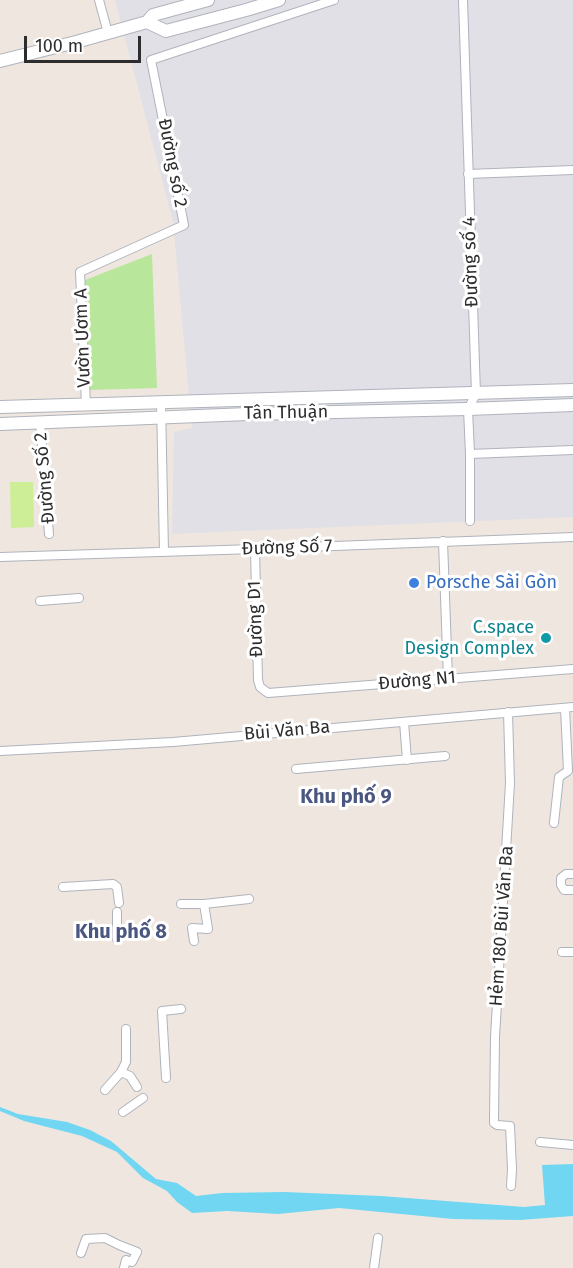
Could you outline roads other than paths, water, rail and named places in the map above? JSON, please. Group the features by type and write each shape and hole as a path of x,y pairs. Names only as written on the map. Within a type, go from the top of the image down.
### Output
{"street":[{"path":"99,0 108,33"},
{"path":"0,61 147,22 153,15 208,0"},
{"path":"147,22 166,31 279,0"},
{"name":"Đường số 2","path":"80,272 184,225 151,60 334,0"},
{"name":"Đường số 4","path":"463,0 476,394"},
{"path":"468,174 573,170"},
{"name":"Vườn Ươm A","path":"80,272 86,405"},
{"name":"Tân Thuận","path":"0,407 573,390"},
{"path":"470,521 468,409 476,394"},
{"path":"161,402 164,552"},
{"path":"100,404 100,420"},
{"name":"Tân Thuận","path":"0,424 573,405"},
{"name":"Đường Số 2","path":"40,422 49,534"},
{"path":"470,453 573,450"},
{"name":"Đường Số 7","path":"0,557 573,537"},
{"path":"443,542 448,678"},
{"name":"Đường D1","path":"255,549 258,680 262,688"},
{"path":"40,601 79,598"},
{"name":"Đường N1","path":"262,688 271,693 573,669"},
{"path":"554,823 559,777 568,771 569,708"},
{"name":"Bùi Văn Ba","path":"0,751 173,742 569,708"},
{"name":"Hẻm 180 Bùi Văn Ba","path":"508,712 510,783 495,1037 494,1123 510,1126 512,1186"},
{"path":"404,722 407,760"},
{"path":"296,769 445,756"},
{"path":"573,874 566,874 561,878 564,890 573,890"},
{"path":"63,887 113,884 117,887 119,903"},
{"path":"181,904 249,899"},
{"path":"194,941 192,928 208,929 204,904"},
{"path":"117,912 117,939"},
{"path":"562,951 573,952"},
{"path":"166,1078 162,1011 181,1009"},
{"path":"105,1090 121,1072 126,1062 126,1029"},
{"path":"121,1072 130,1076 137,1087"},
{"path":"123,1112 143,1098"},
{"path":"540,1142 573,1145"},
{"path":"81,1253 86,1239 105,1238 137,1252 132,1262 126,1260 124,1268"},
{"path":"374,1268 378,1238"}],"water":[{"path":"0,1107 18,1114 67,1122 90,1130 111,1141 156,1179 177,1183 196,1196 222,1193 285,1192 381,1196 524,1207 545,1205 542,1165 573,1164 573,1216 520,1220 453,1219 339,1208 278,1214 227,1211 192,1213 167,1191 143,1178 117,1152 82,1136 24,1121 0,1111"}],"place":[{"name":"Porsche Sài Gòn","path":"414,583"},
{"name":"C.space Design Complex","path":"546,638"}],"district":[{"name":"Khu phố 9","path":"346,797"},
{"name":"Khu phố 8","path":"121,932"}]}
